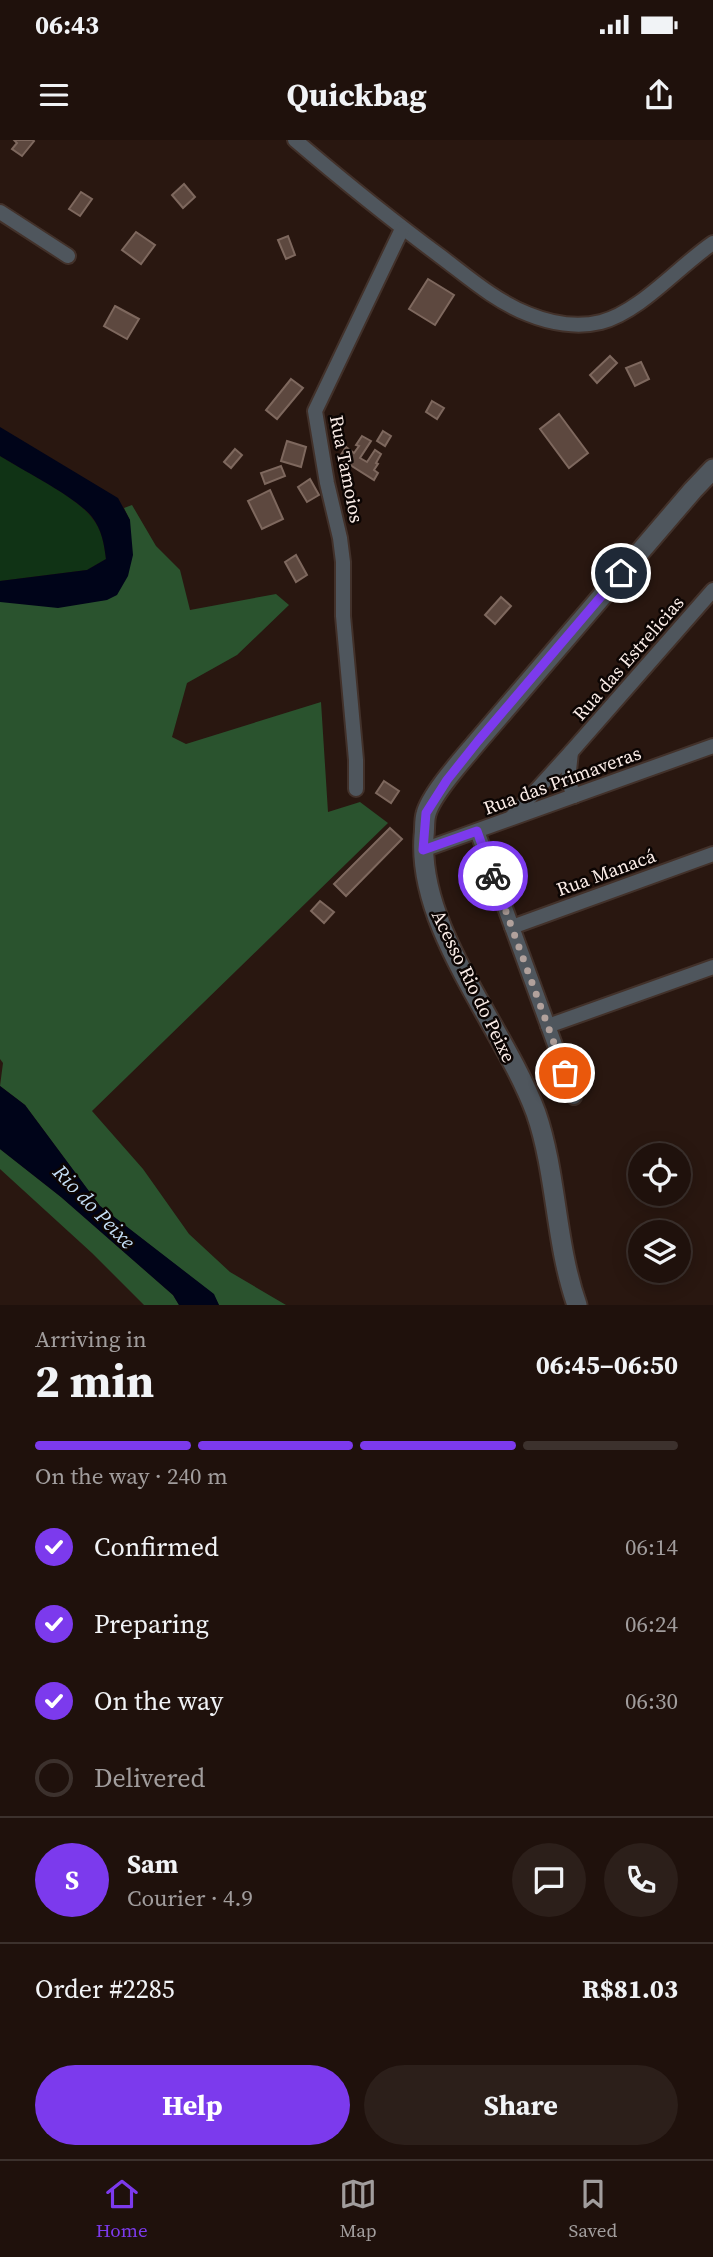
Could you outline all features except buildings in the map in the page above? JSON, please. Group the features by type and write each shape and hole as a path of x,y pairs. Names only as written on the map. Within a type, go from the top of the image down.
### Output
{"street":[{"path":"295,140 402,229 496,298 528,314 563,324 600,322 619,316 713,243"},
{"path":"0,212 68,256"},
{"name":"Rua Tamoios","path":"356,789 356,760 343,616 343,562 315,411 402,229"},
{"name":"Acesso Rio do Peixe","path":"577,1305 565,1262 547,1156 536,1115 525,1086 473,990 438,916 424,865 426,813 447,780 504,709 713,469"},
{"name":"Rua das Estrelicias","path":"510,819 713,590"},
{"name":"Rua das Primaveras","path":"423,850 713,746"},
{"path":"571,752 568,780 574,796"},
{"path":"477,831 574,1097"},
{"name":"Rua Manacá","path":"512,927 713,854"},
{"path":"548,1026 713,967"}],"green space":[{"path":"0,456 63,493 85,510 100,532 106,559 87,570 0,581"},
{"path":"132,505 156,546 180,570 190,610 276,594 289,605 237,655 187,683 172,737 186,744 321,702 328,812 360,802 388,823 92,1111 143,1169 189,1234 230,1272 286,1305 219,1305 213,1294 100,1206 25,1105 0,1086 3,1063 0,1059 0,602 106,600 130,520 124,508"},
{"path":"0,1149 61,1197 173,1295 179,1305 144,1305 92,1253 0,1169"}],"water":[{"path":"0,427 118,498 130,520 133,555 128,576 117,595 107,600 58,608 0,602 0,581 87,570 106,559 98,527 84,509 0,456"},
{"name":"Rio do Peixe","path":"0,1086 25,1105 100,1206 214,1294 219,1305 179,1305 173,1295 61,1197 0,1149"}],"way so far":[{"path":"493,876 565,1073"}],"route":[{"path":"493,876 477,831 423,850 426,813 447,780 478,741 621,573"}]}
